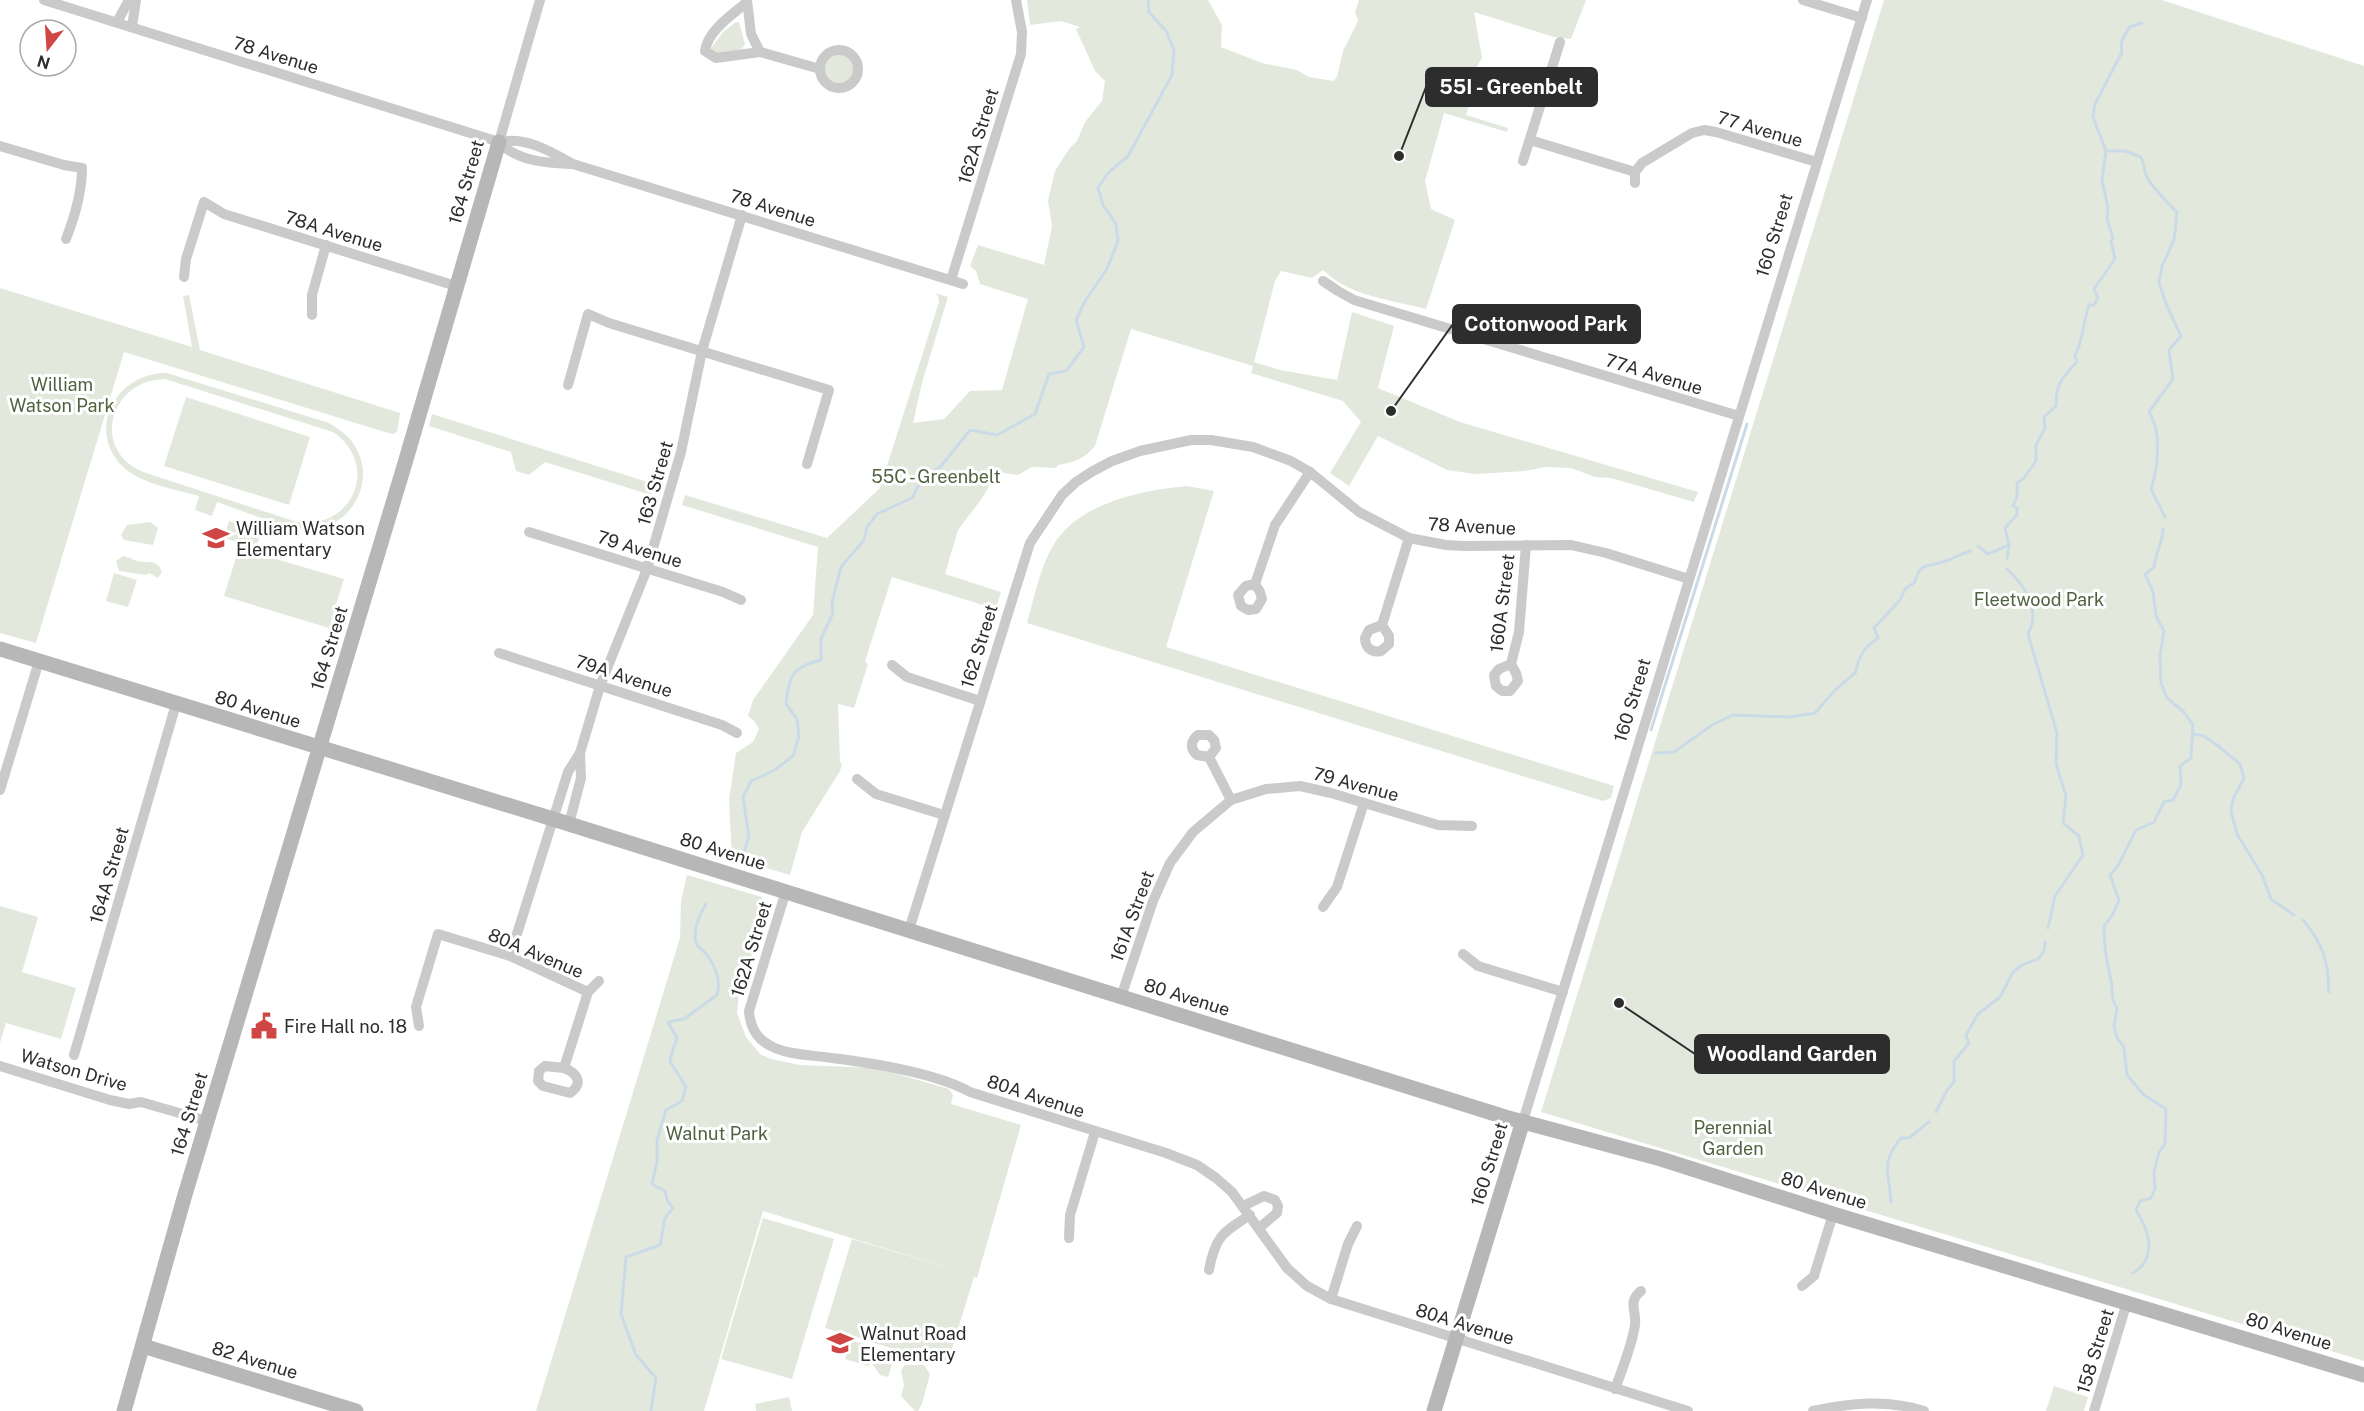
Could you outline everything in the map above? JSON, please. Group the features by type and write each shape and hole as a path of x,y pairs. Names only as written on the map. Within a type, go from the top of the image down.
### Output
{"street":[{"name":"78 Avenue","path":"45,0 498,142 516,139 544,149 573,164 963,284"},
{"path":"117,22 129,0"},
{"path":"132,27 136,0"},
{"name":"164 Street","path":"124,1411 207,1121 540,0"},
{"name":"162A Street","path":"951,280 1021,54 1022,32 1016,0"},
{"path":"1803,0 1862,18"},
{"name":"160 Street","path":"1434,1411 1458,1339 1867,0"},
{"path":"747,1 751,34 760,52"},
{"path":"747,1 714,32 706,43 705,51 716,58 760,52 820,69"},
{"path":"1522,161 1560,42"},
{"name":"77 Avenue","path":"1530,140 1635,178 1642,163 1692,133 1704,130 1817,162"},
{"path":"0,146 82,168 82,185 73,223 66,239"},
{"name":"78A Avenue","path":"184,277 186,259 204,202 224,214 456,286"},
{"name":"163 Street","path":"510,956 568,772 580,753 600,686 647,569 681,452 702,351 742,216"},
{"path":"312,315 312,295 326,245"},
{"name":"77A Avenue","path":"1323,281 1354,300 1739,416"},
{"path":"568,385 588,314 829,390 807,464"},
{"name":"78 Avenue","path":"1169,445 1191,440 1234,442 1272,453 1310,472 1359,512 1409,538 1446,545 1556,544 1586,548 1689,579"},
{"name":"162 Street","path":"909,930 1024,557 1039,527 1057,502 1076,482 1112,461 1169,445"},
{"path":"1254,584 1275,525 1310,472"},
{"name":"79 Avenue","path":"529,532 723,592 741,600"},
{"path":"1382,625 1409,538"},
{"name":"160A Street","path":"1511,664 1518,632 1526,545"},
{"name":"80 Avenue","path":"0,650 786,891 1523,1121 1661,1159 1833,1214 2364,1375"},
{"name":"79A Avenue","path":"500,653 722,725 737,733"},
{"path":"0,790 39,661"},
{"path":"892,665 907,677 980,701"},
{"name":"164A Street","path":"74,1055 176,704"},
{"name":"163 Street","path":"568,824 580,778 580,753"},
{"path":"1209,756 1231,800"},
{"path":"857,779 876,794 944,815"},
{"name":"79 Avenue","path":"1231,800 1275,787 1300,786 1438,825 1472,826"},
{"name":"161A Street","path":"1121,997 1153,901 1170,863 1192,832 1231,800"},
{"path":"1323,907 1337,887 1365,803"},
{"name":"162A Street","path":"786,891 751,1001 750,1017 754,1030 768,1045 776,1049 803,1054"},
{"name":"80A Avenue","path":"419,1026 416,1007 438,934 510,956 588,992"},
{"path":"1463,954 1478,966 1563,992"},
{"path":"564,1068 588,992 599,981"},
{"name":"80A Avenue","path":"803,1054 880,1064 958,1086 969,1092 1166,1153 1197,1165 1216,1178 1243,1206 1277,1255 1296,1277 1331,1299 1688,1411"},
{"name":"Watson Drive","path":"0,1066 110,1100 129,1104 141,1102 207,1121"},
{"path":"1069,1238 1070,1215 1095,1132"},
{"path":"1243,1206 1264,1196 1275,1200 1278,1206 1277,1212 1259,1228"},
{"path":"1802,1286 1814,1276 1833,1214"},
{"path":"1209,1270 1213,1248 1218,1240 1250,1215"},
{"path":"1331,1299 1348,1244 1357,1226"},
{"path":"1615,1389 1634,1328 1632,1304 1635,1296 1641,1291"},
{"name":"158 Street","path":"2094,1411 2127,1302"},
{"name":"82 Avenue","path":"143,1346 356,1411"},
{"path":"1813,1411 1864,1403 1900,1405 1924,1411"}],"green space":[{"name":"55C - Greenbelt","path":"1027,0 1208,0 1222,25 1221,47 1262,63 1297,70 1309,77 1333,81 1337,77 1343,51 1358,21 1355,12 1359,0 1586,0 1571,39 1554,37 1474,12 1482,58 1467,83 1471,99 1466,115 1508,128 1507,132 1444,113 1425,181 1431,209 1455,220 1426,309 1358,291 1333,279 1323,270 1312,278 1281,271 1275,281 1254,362 1280,370 1337,380 1352,312 1394,326 1378,388 1460,422 1698,492 1694,502 1611,478 1595,477 1571,468 1545,467 1525,471 1475,474 1447,470 1378,436 1349,486 1330,473 1361,422 1343,401 1251,373 1253,366 1131,329 1095,446 1083,457 1058,465 1056,468 1032,467 1018,475 997,472 983,497 958,530 945,574 1001,592 996,609 892,577 865,661 868,664 854,708 838,704 840,762 842,764 840,771 802,832 790,875 732,858 729,800 736,753 753,742 759,729 748,716 753,700 813,615 818,547 682,505 685,495 827,538 880,488 939,302 938,296 934,293 948,297 922,383 913,423 944,419 970,391 1002,390 1028,299 980,284 976,271 970,266 978,245 1044,265 1052,226 1048,201 1055,171 1077,141 1085,122 1102,101 1105,81 1095,71 1076,29 1080,27 1061,21 1030,25"},
{"name":"Fleetwood Park","path":"1884,0 2162,0 2364,66 2364,1361 1541,1112"},
{"path":"739,22 745,44 742,49 721,54 712,51 711,48 723,32"},
{"path":"839,54 850,58 854,69 850,80 839,84 828,80 824,69 828,58"},
{"name":"William Watson Park","path":"0,288 192,347 183,296 189,295 200,350 400,413 397,432 393,434 385,432 124,352 36,643 0,633"},
{"path":"167,373 329,423 351,440 361,461 363,474 357,499 340,519 315,529 305,529 280,524 217,502 212,516 195,510 199,496 158,485 129,472 111,451 107,435 107,419 112,404 121,392 134,382 149,375","holes":["165,379 333,432 347,445 355,461 357,477 354,492 346,505 333,516 317,522 297,522 146,473 128,463 117,450 112,435 113,419 119,404 130,391 146,383"]},
{"path":"186,397 310,437 289,505 164,466"},
{"path":"432,414 654,484 651,495 545,462 529,475 516,471 511,452 429,426"},
{"path":"1187,486 1214,491 1166,647 1614,786 1611,798 1603,801 1027,623 1038,581 1050,550 1068,528 1082,517 1115,500"},
{"path":"229,521 261,531 256,548 224,538"},
{"path":"150,522 158,528 153,545 124,540 121,535 127,525"},
{"path":"239,548 344,579 329,628 224,596"},
{"path":"123,556 141,562 154,563 162,572 158,578 149,573 146,575 119,571 116,561"},
{"path":"114,573 137,580 128,607 106,601"},
{"name":"Walnut Park","path":"687,875 762,897 768,904 739,995 737,1013 746,1037 760,1054 771,1059 800,1065 877,1068 949,1089 953,1095 951,1104 1021,1125 977,1278 974,1277 947,1365 825,1328 852,1239 969,1274 763,1211 704,1411 536,1411 680,938 681,901"},
{"path":"0,906 38,917 22,972 76,988 61,1039 6,1023 0,1043"},
{"path":"763,1218 834,1239 792,1379 721,1359"},
{"path":"850,1340 874,1347 869,1366 845,1359"},
{"path":"876,1353 894,1358 888,1377 880,1375 873,1365"},
{"path":"905,1365 924,1365 930,1374 918,1411 915,1411 901,1396 904,1385 901,1370"},
{"path":"2054,1386 2088,1397 2084,1411 2046,1411"},
{"path":"789,1397 792,1411 756,1411 755,1404"}],"waterway":[{"path":"743,855 749,837 743,797 751,781 775,770 793,756 799,736 797,719 786,704 789,686 798,670 821,660 821,639 833,613 832,602 841,567 864,540 867,527 877,514 912,498 922,479 941,466 970,430 997,435 1035,414 1049,374 1066,371 1084,347 1076,320 1085,301 1107,269 1118,241 1116,224 1103,205 1098,188 1108,173 1128,156 1172,75 1174,50 1166,31 1149,12 1148,0"},
{"path":"2142,23 2129,27 2121,43 2122,52 2095,104 2093,117 2106,151 2125,151 2141,157 2150,182 2177,212 2174,240 2162,266 2159,283 2181,336 2169,350 2173,379 2149,412 2156,429 2158,450 2151,489 2165,517"},
{"path":"2007,558 2009,545 2005,528 2017,515 2017,508 2013,506 2017,497 2017,483 2024,478 2036,461 2036,445 2045,428 2044,417 2056,406 2061,381 2077,362 2075,356 2089,305 2094,305 2098,297 2094,289 2115,259 2102,180 2106,151"},
{"path":"1651,730 1747,424"},
{"path":"2133,1273 2141,1267 2148,1252 2149,1243 2145,1226 2136,1210 2140,1201 2151,1198 2155,1189 2154,1172 2159,1152 2165,1144 2166,1109 2144,1095 2127,1075 2124,1047 2117,1038 2114,1027 2117,1008 2108,966 2104,926 2112,916 2119,900 2110,875 2119,864 2136,830 2154,822 2164,802 2173,800 2181,785 2180,766 2191,758 2193,725 2184,712 2167,698 2161,683 2160,656 2164,631 2156,616 2153,592 2145,574 2154,567 2163,529"},
{"path":"1978,546 1988,554 2009,545"},
{"path":"1656,753 1674,752 1712,725 1733,715 1790,717 1815,713 1834,691 1856,672 1863,652 1878,638 1874,628 1900,600 1905,589 1915,582 1919,571 1928,565 1943,562 1970,551"},
{"path":"2007,569 2030,599 2033,616 2028,634 2057,733 2056,764 2066,796 2063,823 2079,836 2083,855 2055,896 2048,928"},
{"path":"2194,734 2204,736 2240,764 2244,778 2233,799 2231,811 2237,834 2262,875 2271,899 2294,915"},
{"path":"651,1411 656,1378 636,1355 621,1314 626,1257 660,1245 665,1218 673,1208 667,1200 665,1191 652,1183 657,1162 657,1140 666,1110 682,1101 686,1087 671,1063 670,1059 677,1038 668,1022 684,1019 717,995 718,979 715,969 695,940 697,923 706,904"},
{"path":"2303,920 2316,937 2323,954 2329,992"},
{"path":"1936,1112 1947,1090 1954,1082 1954,1061 1969,1043 1966,1035 1978,1014 2000,997 2013,972 2022,965 2038,959 2044,951 2045,942"},
{"path":"1891,1202 1887,1169 1890,1155 1901,1138 1909,1138 1929,1122"}],"place":[{"name":"55I - Greenbelt","path":"1399,156"},
{"name":"Cottonwood Park","path":"1391,411"},
{"name":"William Watson Elementary","path":"216,538"},
{"name":"Woodland Garden","path":"1619,1003"},
{"name":"Fire Hall no. 18","path":"264,1026"},
{"name":"Walnut Road Elementary","path":"840,1343"}],"park label":[{"name":"Perennial Garden","path":"1733,1137"}]}
